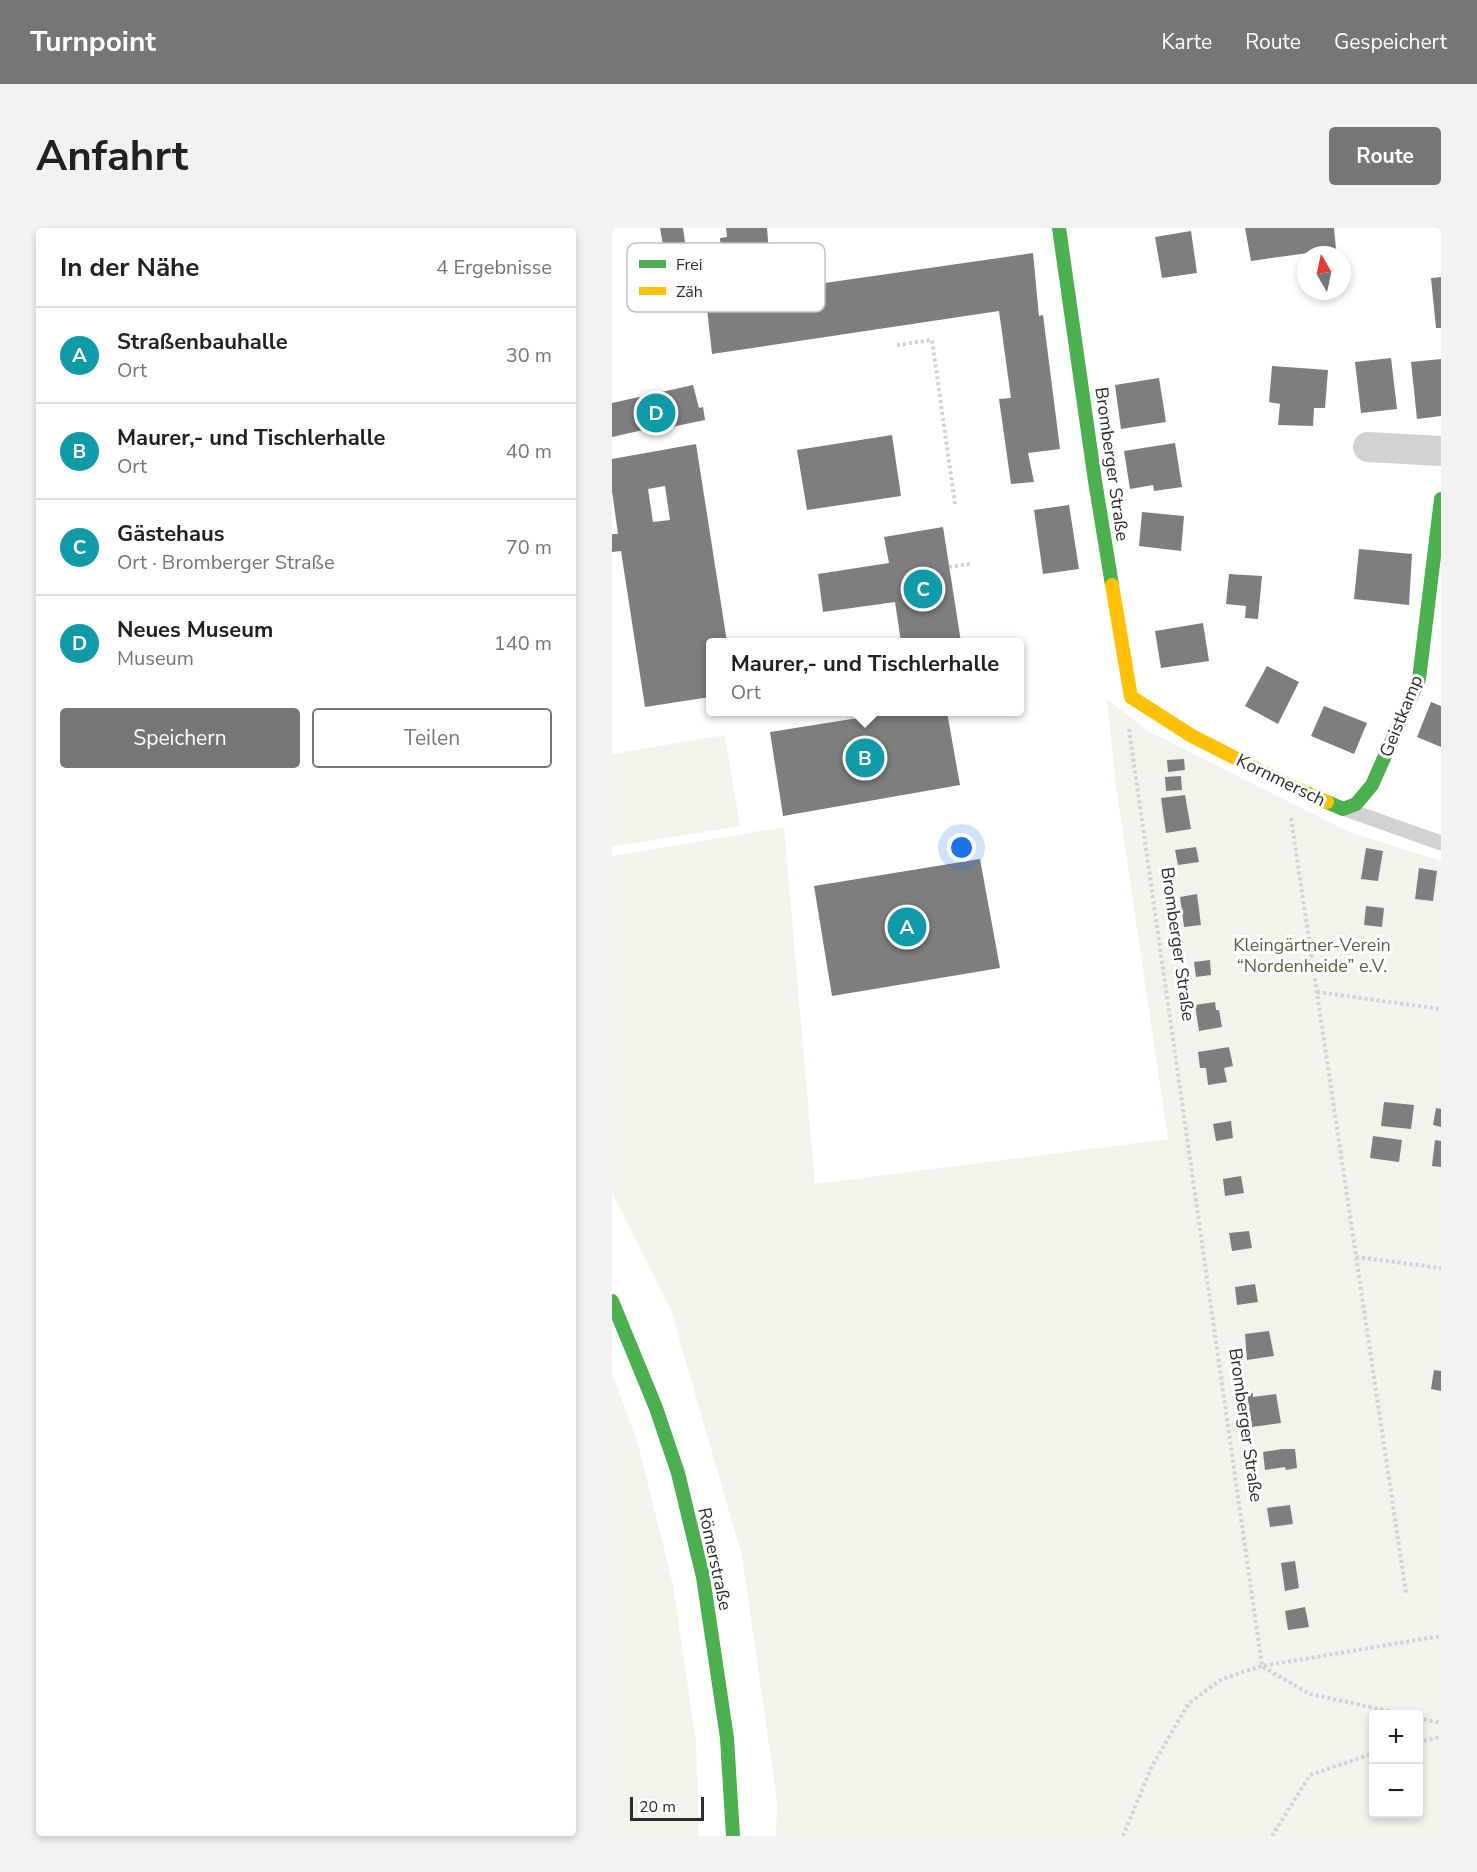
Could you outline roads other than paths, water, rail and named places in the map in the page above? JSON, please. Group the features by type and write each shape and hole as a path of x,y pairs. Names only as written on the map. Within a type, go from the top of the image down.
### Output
{"street":[{"name":"Bromberger Straße","path":"1059,228 1095,481 1131,696"},
{"path":"1368,447 1441,451"},
{"name":"Geistkamp","path":"1343,809 1356,804 1372,785 1419,679 1441,499"},
{"name":"Kornmersch","path":"1131,696 1192,736 1286,784 1343,809"},
{"name":"Römerstraße","path":"612,1301 671,1451 703,1577 728,1738 732,1836"}],"lane":[{"name":"Kornmersch","path":"1343,809 1441,843"}],"place":[{"name":"Neues Museum","path":"656,413"},
{"name":"Gästehaus","path":"923,589"},
{"name":"Maurer,- und Tischlerhalle","path":"865,758"},
{"name":"Straßenbauhalle","path":"907,927"}],"park label":[{"name":"Kleingärtner-Verein “Nordenheide” e.V.","path":"1312,955"}]}
